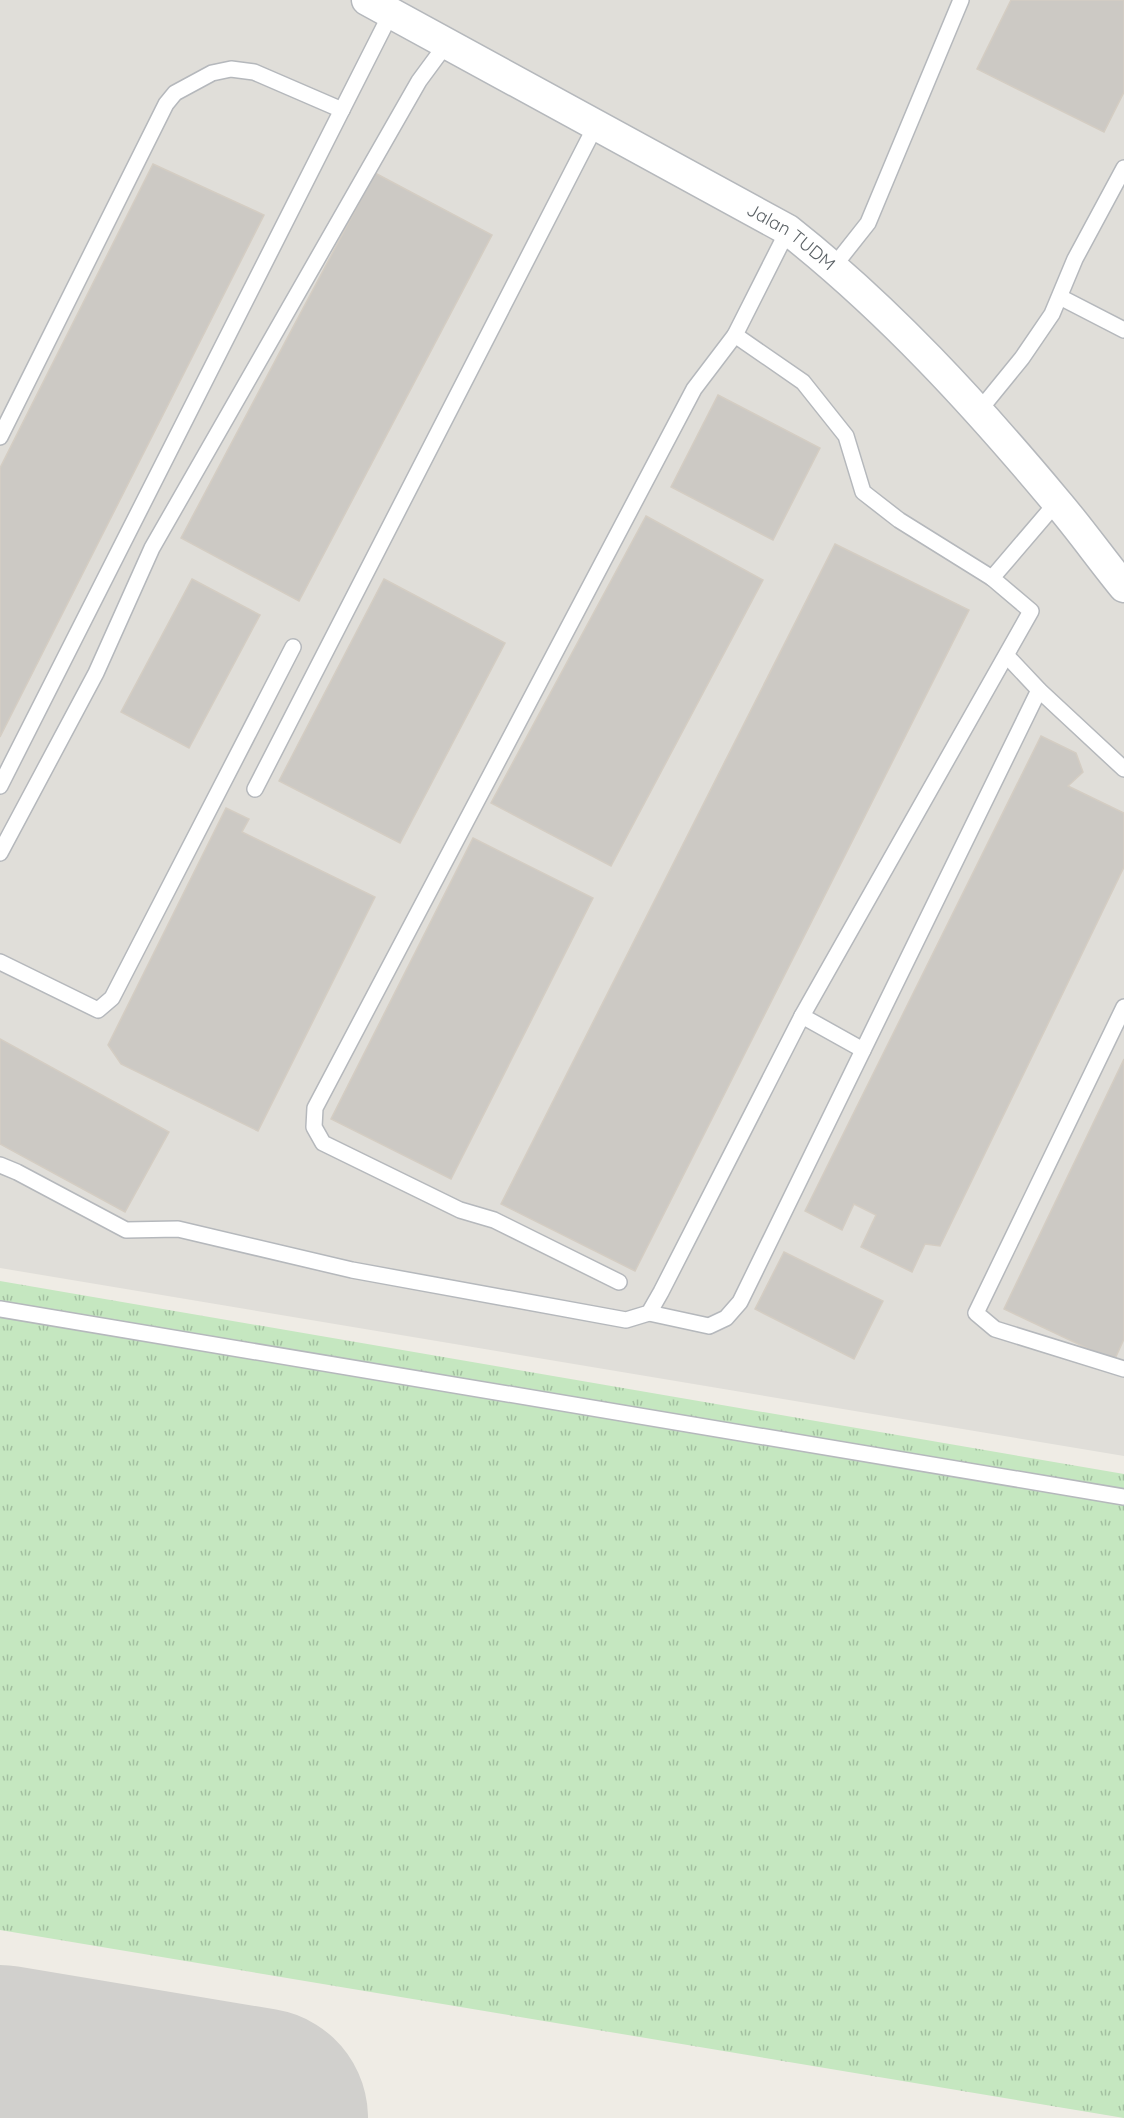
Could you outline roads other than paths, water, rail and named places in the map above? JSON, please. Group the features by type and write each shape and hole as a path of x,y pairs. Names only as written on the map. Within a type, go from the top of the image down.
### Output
{"street":[{"name":"Jalan TUDM","path":"379,6 789,230 834,266 883,311 978,412 1120,574"}],"lane":[{"path":"834,266 868,223 961,0"},
{"path":"0,786 342,110 379,6"},
{"path":"0,853 96,673 152,548 419,81 447,44"},
{"path":"0,437 166,104 175,93 212,73 231,69 254,72 342,110"},
{"path":"255,789 596,125"},
{"path":"978,412 1022,358 1052,314 1075,259 1124,168"},
{"path":"619,1282 494,1220 460,1210 324,1143 314,1127 315,1108 694,389 735,334 789,230"},
{"path":"1060,297 1124,330"},
{"path":"649,1313 662,1292 802,1016 1031,611 992,578 898,520 863,492 846,436 810,391 802,382 735,334"},
{"path":"992,578 1057,502"},
{"path":"0,962 98,1010 112,998 293,647"},
{"path":"1007,656 1039,690 1124,769"},
{"path":"0,1165 126,1230 178,1229 352,1270 626,1320 649,1313 709,1326 726,1318 740,1302 1039,690"},
{"path":"1124,1007 976,1313 995,1329 1124,1369"},
{"path":"802,1016 863,1050"},
{"path":"0,1309 1124,1497"}]}
